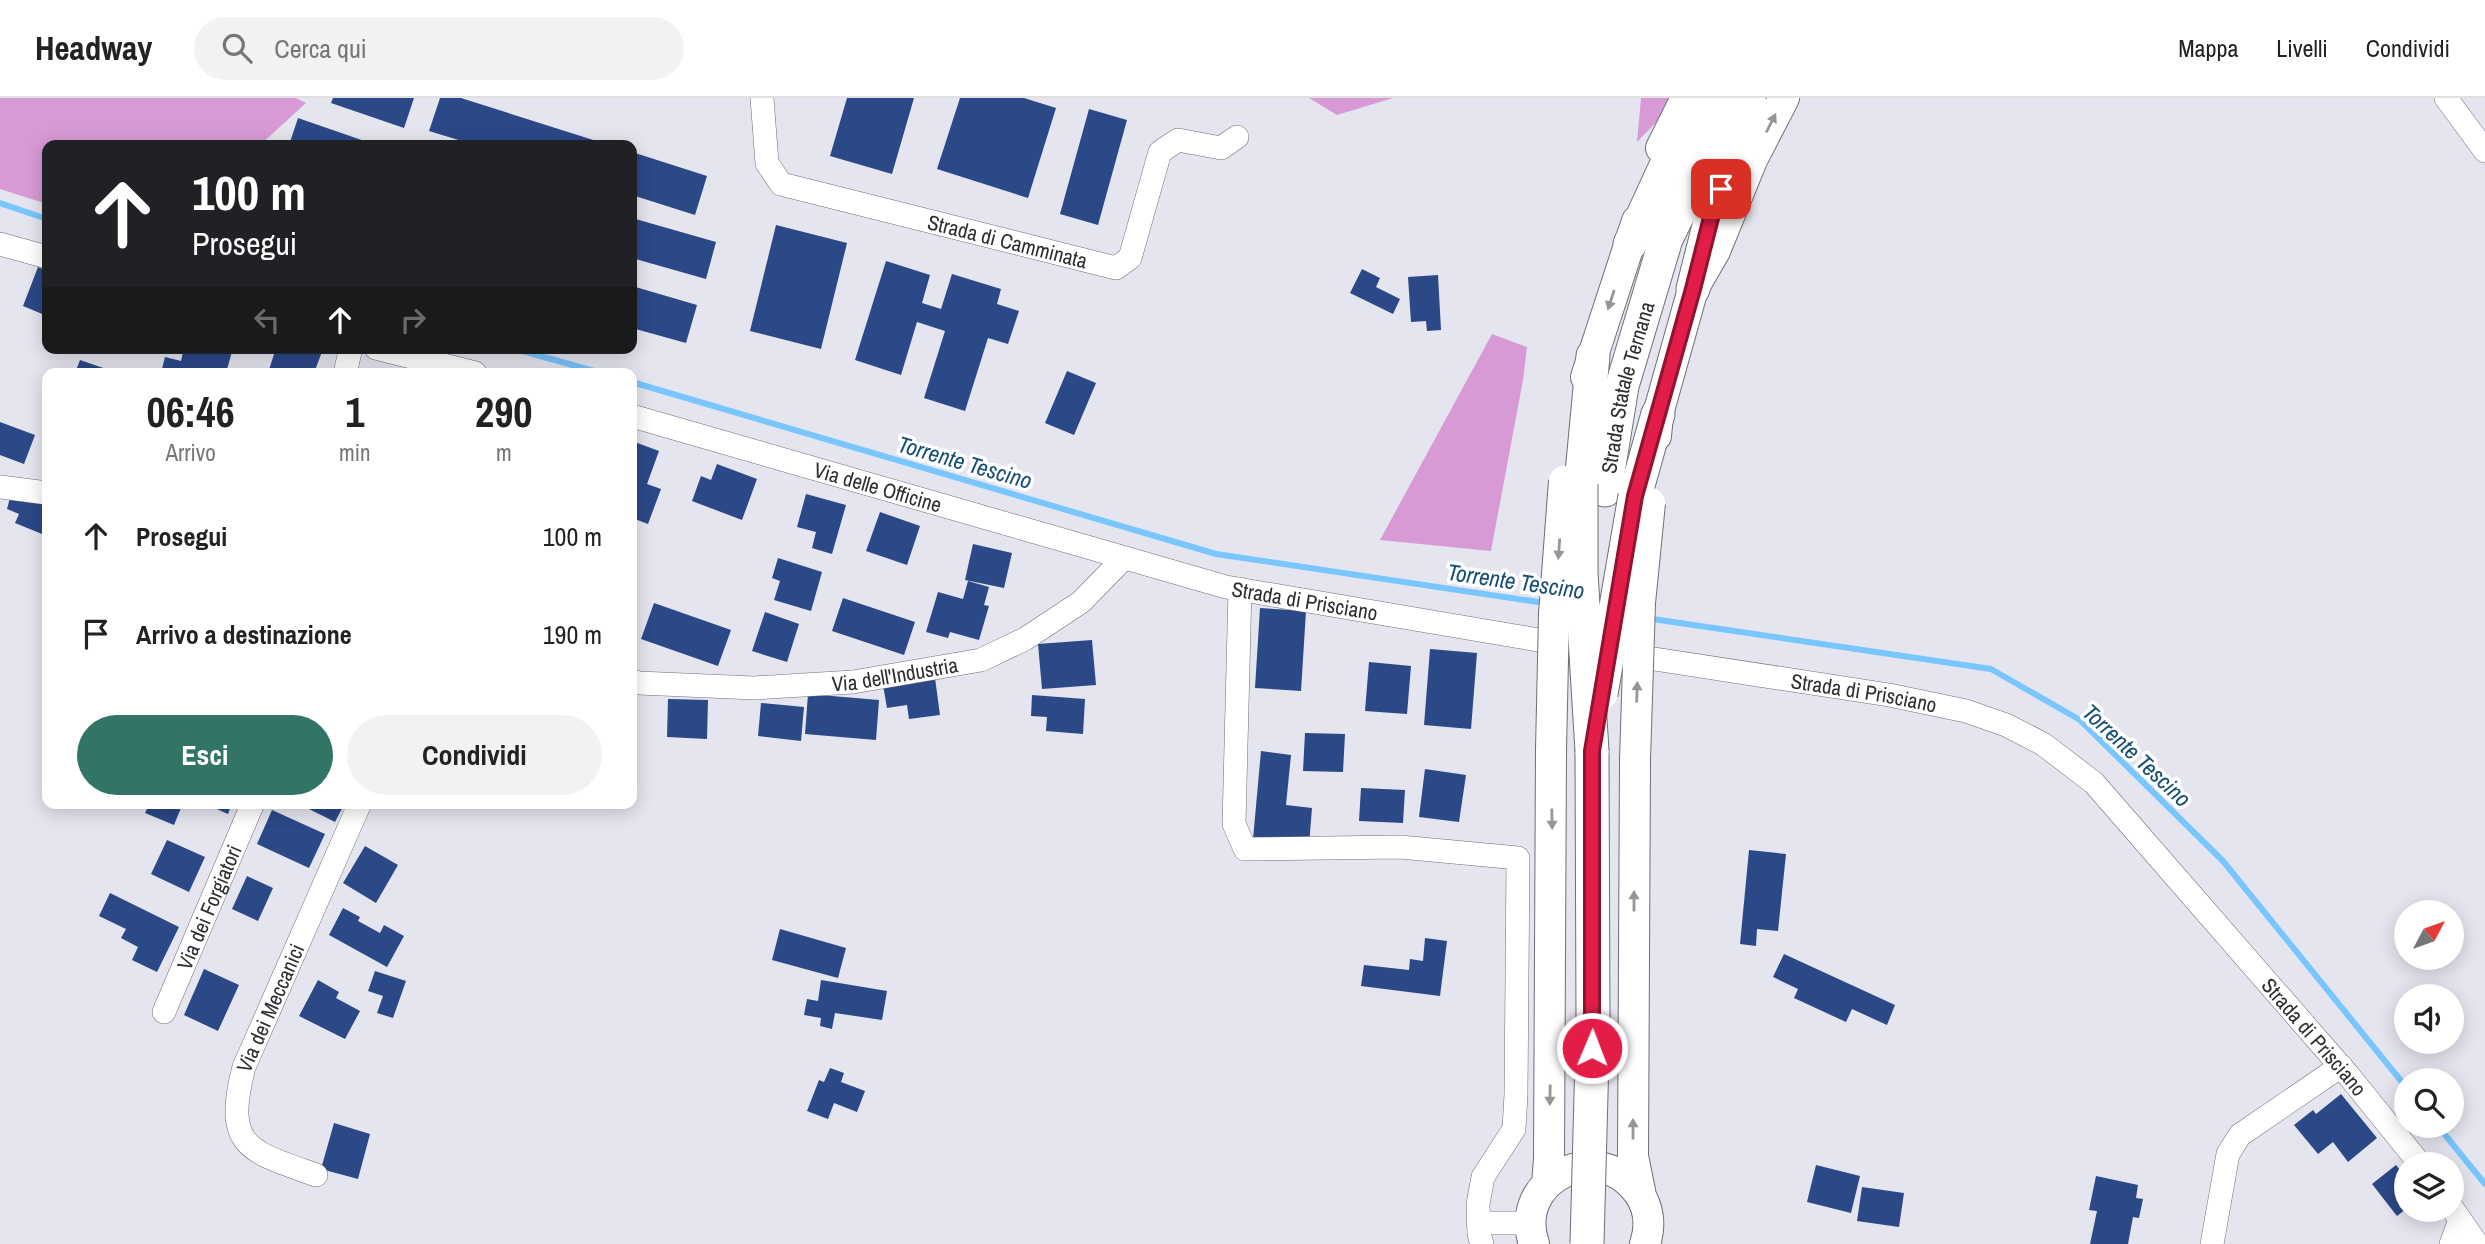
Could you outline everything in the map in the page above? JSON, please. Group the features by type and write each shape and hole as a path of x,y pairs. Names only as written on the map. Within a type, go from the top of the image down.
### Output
{"highway":[{"path":"1630,244 1670,157 1708,98"},
{"name":"Strada Statale Ternana","path":"1587,1244 1593,1020 1592,751 1607,491 1622,386 1666,239 1716,136 1741,98"},
{"path":"1693,289 1713,210 1745,126 1759,98"},
{"path":"1593,356 1607,491"},
{"path":"1607,491 1658,414"}],"main road":[{"path":"1593,356 1660,150 1686,98"},
{"path":"1658,414 1693,289 1715,251 1752,160 1784,98"},
{"path":"1547,1184 1554,614 1607,491"},
{"path":"1607,491 1640,603 1635,760 1633,1156 1648,1216 1649,1227 1645,1244"},
{"path":"1532,1234 1535,1201 1547,1184 1571,1169 1600,1167 1621,1175 1641,1196"}],"street":[{"name":"Strada di Camminata","path":"762,98 767,163 781,184 1116,268 1130,258 1160,152 1178,140 1221,149 1237,137"},
{"path":"2446,98 2485,151"},
{"path":"0,244 42,256"},
{"path":"400,354 455,368"},
{"name":"Via delle Officine","path":"637,417 1123,559"},
{"path":"0,487 42,491"},
{"name":"Strada di Prisciano","path":"1123,559 1240,589 1655,660 1889,695 1966,710 2006,725 2043,744 2094,783 2341,1066 2410,1152"},
{"name":"Via dell'Industria","path":"637,682 779,687 853,682 981,660 1025,639 1081,602 1123,559"},
{"path":"1240,589 1234,824 1245,849 1400,847 1518,858 1517,1094 1514,1129 1483,1177 1478,1204 1480,1233 1532,1234"},
{"name":"Via dei Forgiatori","path":"164,1012 250,809"},
{"name":"Via dei Meccanici","path":"316,1175 263,1156 248,1146 237,1122 237,1093 244,1067 357,809"},
{"path":"2212,1244 2228,1154 2239,1135 2341,1066"},
{"path":"2451,1244 2455,1222"},
{"path":"2462,1222 2477,1244"}],"shaded area":[{"path":"0,98 296,98 306,103 265,140 42,140 42,202 0,189"},
{"path":"1309,98 1393,98 1337,115"},
{"path":"1641,98 1675,98 1673,105 1637,142"},
{"path":"1492,334 1527,347 1491,551 1380,540"}],"building":[{"path":"333,98 414,98 404,128 331,103"},
{"path":"440,98 461,98 593,140 459,140 429,131"},
{"path":"847,98 914,98 892,174 830,156"},
{"path":"960,98 1024,98 1056,108 1028,198 937,169"},
{"path":"1089,109 1127,120 1098,225 1060,214"},
{"path":"298,118 362,140 291,140"},
{"path":"637,154 707,176 695,215 637,197"},
{"path":"637,219 716,242 706,279 637,259"},
{"path":"776,225 847,243 821,349 750,331"},
{"path":"886,261 930,275 922,303 941,309 952,274 1001,289 997,304 1019,311 1008,344 988,338 965,411 924,398 945,331 917,322 901,375 855,360"},
{"path":"38,267 42,269 42,314 23,306"},
{"path":"1362,269 1380,278 1376,287 1400,299 1393,314 1350,293"},
{"path":"1438,275 1441,330 1427,331 1426,321 1411,322 1408,277"},
{"path":"637,287 697,305 686,343 637,329"},
{"path":"183,354 231,354 227,368 162,368 165,357 181,361"},
{"path":"274,354 321,354 316,368 270,368"},
{"path":"80,360 103,368 77,368"},
{"path":"1067,371 1096,383 1074,435 1045,423"},
{"path":"0,422 35,435 24,464 0,455"},
{"path":"637,443 659,451 647,484 661,489 648,524 637,520"},
{"path":"717,464 757,479 742,520 692,501 701,476 711,480"},
{"path":"11,494 42,500 42,534 15,523 19,514 7,509"},
{"path":"806,494 846,505 832,554 812,548 816,532 797,527"},
{"path":"880,512 920,526 907,565 866,551"},
{"path":"973,544 1012,553 1004,588 965,580"},
{"path":"778,558 822,572 811,611 774,600 780,581 772,578"},
{"path":"968,581 989,587 984,605 989,606 979,640 950,632 948,638 926,632 938,592 963,599"},
{"path":"843,598 915,622 904,655 832,631"},
{"path":"654,603 731,630 718,666 641,639"},
{"path":"1260,608 1306,611 1301,691 1255,688"},
{"path":"765,612 799,624 787,662 752,651"},
{"path":"1092,640 1096,685 1042,689 1038,644"},
{"path":"1430,649 1477,653 1471,729 1424,725"},
{"path":"1369,662 1411,666 1407,714 1365,711"},
{"path":"935,678 940,715 909,719 907,705 887,708 883,685"},
{"path":"808,694 879,700 876,740 805,734"},
{"path":"1032,695 1085,699 1083,734 1046,731 1047,717 1031,716"},
{"path":"668,699 708,700 707,739 667,737"},
{"path":"761,703 804,707 801,741 758,736"},
{"path":"1305,733 1345,734 1343,772 1303,771"},
{"path":"1261,751 1291,755 1286,805 1312,808 1309,845 1253,839"},
{"path":"1425,769 1466,775 1459,822 1419,817"},
{"path":"1361,788 1405,790 1403,823 1359,821"},
{"path":"147,809 181,809 174,825 145,813"},
{"path":"217,809 230,809 228,814"},
{"path":"309,809 342,809 335,822"},
{"path":"272,810 325,834 309,868 257,844"},
{"path":"167,840 205,857 189,892 151,874"},
{"path":"365,846 398,865 376,903 343,883"},
{"path":"1749,850 1786,854 1778,931 1757,929 1756,946 1740,944"},
{"path":"247,876 273,888 258,921 232,909"},
{"path":"110,893 179,927 157,972 132,960 138,947 121,938 126,929 99,916"},
{"path":"343,908 360,917 358,921 380,933 384,925 404,936 387,967 329,935"},
{"path":"780,929 846,948 838,978 772,960"},
{"path":"1425,938 1447,941 1440,996 1361,986 1364,965 1409,970 1410,959 1423,961"},
{"path":"1784,954 1895,1005 1887,1025 1852,1009 1846,1022 1794,998 1798,989 1773,977"},
{"path":"204,969 239,985 218,1031 184,1015"},
{"path":"375,971 406,981 393,1018 377,1013 383,996 368,991"},
{"path":"318,980 339,992 336,998 360,1011 345,1039 299,1016"},
{"path":"821,980 887,991 882,1020 835,1013 832,1029 820,1026 821,1018 804,1015 807,999 818,1001"},
{"path":"830,1068 844,1073 841,1082 865,1091 857,1112 834,1103 828,1119 807,1111 819,1080 824,1082"},
{"path":"2341,1094 2377,1138 2348,1162 2333,1142 2318,1154 2294,1125 2313,1110 2316,1114"},
{"path":"334,1123 370,1134 358,1179 321,1169"},
{"path":"1816,1165 1860,1176 1851,1213 1807,1202"},
{"path":"2394,1167 2394,1212 2372,1184"},
{"path":"2096,1176 2138,1185 2136,1198 2143,1199 2139,1218 2133,1217 2128,1244 2090,1244 2097,1211 2089,1210"},
{"path":"1862,1187 1904,1193 1899,1227 1857,1221"}],"waterway":[{"name":"Torrente Tescino","path":"0,203 42,217"},
{"name":"Torrente Tescino","path":"533,354 583,368"},
{"name":"Torrente Tescino","path":"637,383 1216,554 1545,603"},
{"name":"Torrente Tescino","path":"1646,618 1991,669 2080,720 2223,861 2394,1072"},
{"name":"Torrente Tescino","path":"2448,1138 2485,1184"}],"route":[{"path":"1592,1048 1592,751 1635,496 1721,189"}]}
